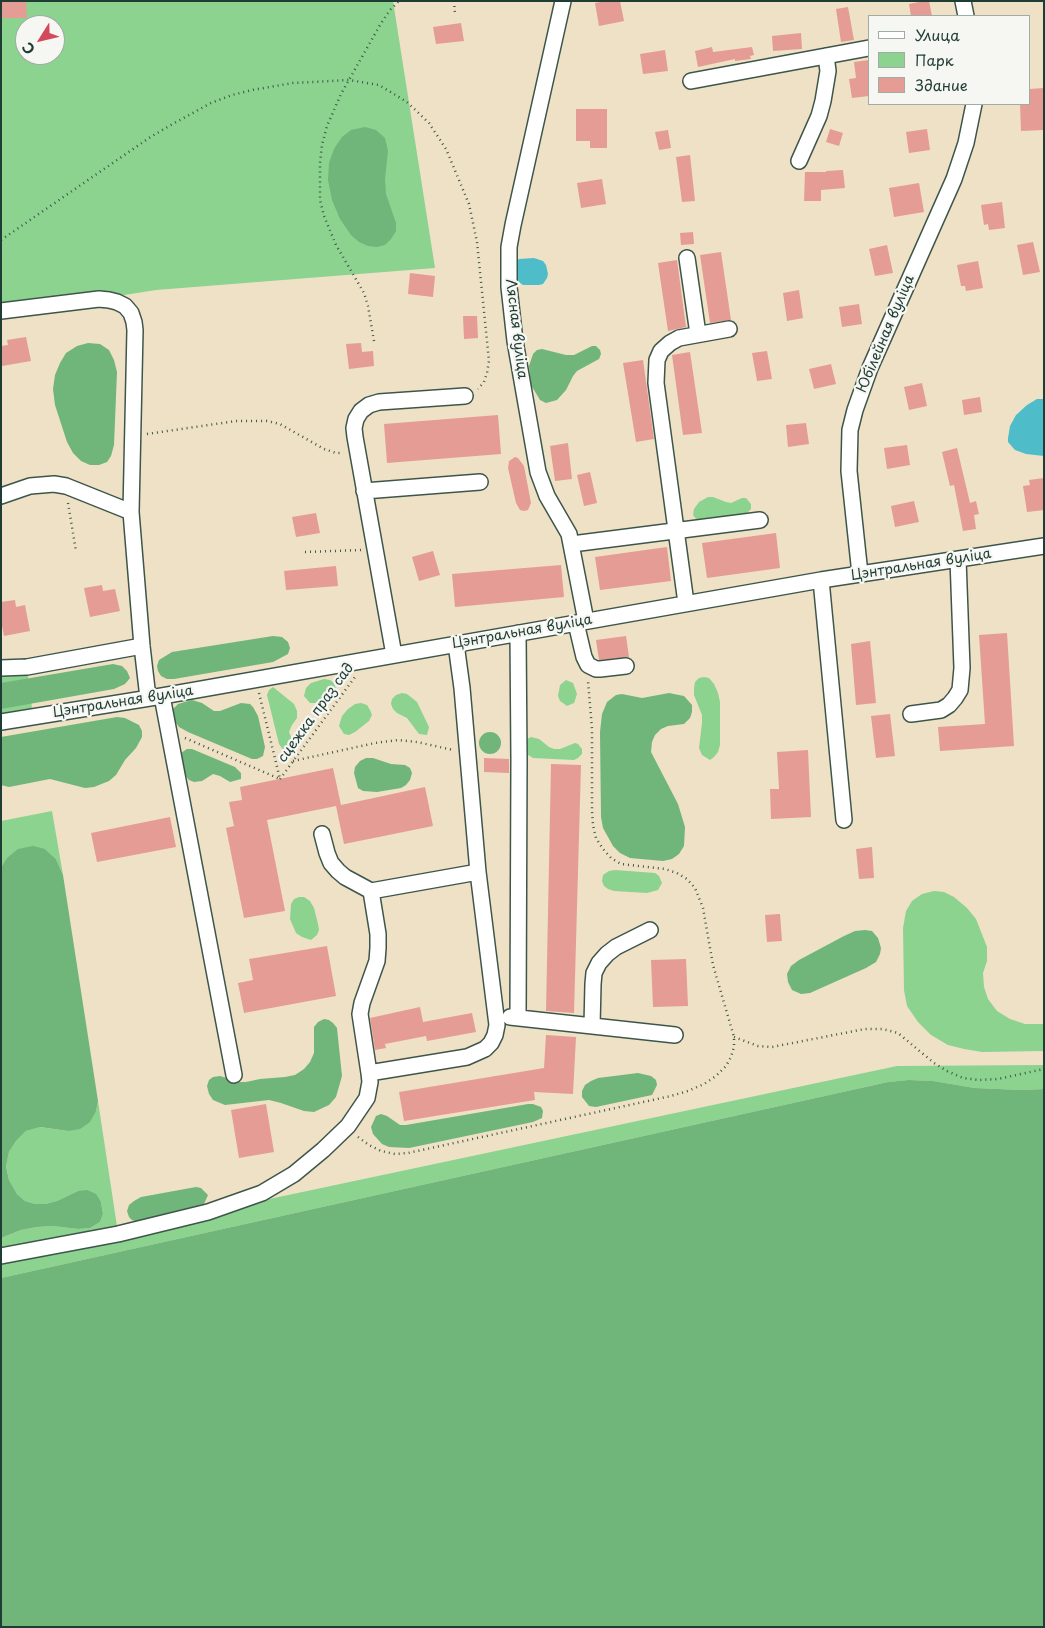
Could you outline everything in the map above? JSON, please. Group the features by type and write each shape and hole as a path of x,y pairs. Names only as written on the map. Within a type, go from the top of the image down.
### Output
{"street":[{"name":"Лясная вуліца","path":"563,1 509,247 508,268 512,322 538,472 547,496 566,526 572,544 584,657 588,665 596,669 626,666"},
{"path":"963,1 966,15"},
{"path":"691,81 868,48"},
{"path":"799,161 824,101 828,71 826,56"},
{"name":"Юбілейная вуліца","path":"860,574 849,464 850,430 854,410 870,368 954,180 966,143 974,105"},
{"path":"687,258 698,334"},
{"path":"1,311 99,299 117,302 125,306 130,313 135,330 131,512 142,646 155,697 169,731 234,1076"},
{"path":"686,604 655,371 661,351 670,343 679,338 729,329"},
{"path":"394,655 357,452 354,428 356,418 361,411 370,405 388,401 465,396"},
{"path":"364,491 480,482"},
{"path":"1,496 36,485 54,484 66,486 131,512"},
{"path":"572,544 760,520"},
{"name":"Цэнтральная вуліца","path":"1,722 155,697 821,580 1044,546"},
{"path":"912,714 941,710 956,698 960,690 962,668 958,559"},
{"path":"821,580 844,820"},
{"path":"518,633 518,1018"},
{"path":"369,1073 476,1054 491,1043 495,1035 497,1025 478,872 456,644"},
{"path":"1,668 26,667 142,646"},
{"path":"322,834 331,863 345,877 371,891 478,872"},
{"path":"1,1256 118,1234 208,1212 262,1193 300,1169 330,1144 348,1126 361,1109 367,1098 370,1082 360,1014 362,1002 377,961 378,934 371,891"},
{"path":"592,1026 594,973 599,963 616,947 650,930"},
{"path":"496,1015 675,1035"}],"path":[{"path":"374,342 364,293 329,231 320,200 319,182 322,145 334,109 385,17 399,1"},
{"path":"454,1 455,14"},
{"path":"1,240 149,138 176,121 211,103 232,95 270,86 313,81 349,80 379,86 393,93 419,112 438,135 462,183 469,204 477,242 489,362 488,373 484,382 472,394 465,396"},
{"path":"132,436 236,421 267,421 280,424 324,449 336,453 357,452"},
{"path":"66,486 76,550"},
{"path":"305,552 375,550"},
{"name":"сцежка праз сад","path":"280,779 367,659"},
{"path":"255,679 280,779"},
{"path":"169,731 280,779"},
{"path":"293,761 374,743 398,740 468,753"},
{"path":"734,1037 758,1046 772,1047 865,1030 883,1029 898,1033 947,1072 963,1078 979,1080 998,1079 1044,1070"}],"green space":[{"path":"1,1 393,1 435,268 156,290 1,311"},
{"path":"365,127 376,130 385,138 388,151 385,179 386,194 396,223 396,231 391,239 385,245 377,247 359,242 351,235 340,219 332,200 328,180 329,163 334,149 342,137 351,130"},
{"path":"88,343 100,344 109,350 117,372 114,445 107,462 99,465 90,465 81,461 73,453 67,442 55,405 53,389 55,375 66,353 77,346"},
{"path":"592,346 596,346 600,350 599,359 577,371 566,390 557,400 546,403 540,400 531,385 529,366 533,354 537,350 542,349 574,355"},
{"path":"708,497 731,503 746,498 751,504 751,509 744,515 697,520 693,515 694,509 699,502"},
{"path":"273,636 282,637 288,642 290,648 288,654 273,662 174,679 167,679 161,676 158,671 159,660 172,652"},
{"path":"113,664 122,666 130,678 125,684 114,689 1,709 1,683"},
{"path":"27,667 33,717 1,722 1,668"},
{"path":"699,678 709,678 714,684 720,702 720,745 718,752 710,760 702,755 699,748 702,715 694,695 695,682"},
{"path":"324,679 334,683 336,689 328,698 310,703 304,696 306,688 311,683"},
{"path":"566,680 573,683 577,694 574,703 567,706 560,701 558,696 560,685"},
{"path":"273,687 294,704 297,711 297,718 289,732 296,749 291,754 284,751 279,744 267,695"},
{"path":"402,693 407,694 417,702 429,727 427,735 419,734 407,718 393,709 392,699"},
{"path":"669,693 684,696 692,705 692,712 690,718 684,724 661,729 655,735 651,752 678,804 685,827 684,846 679,854 672,859 663,861 630,858 620,853 613,846 603,828 601,817 600,732 602,714 607,702 616,695 622,694 642,698"},
{"path":"192,700 202,703 214,711 220,711 241,703 250,704 258,716 265,747 263,756 252,759 179,727 173,719 172,710 178,704"},
{"path":"355,704 367,705 370,710 372,715 369,721 355,732 349,735 344,734 339,726 342,716"},
{"path":"117,717 125,718 139,725 142,737 116,775 109,781 94,787 85,788 50,779 9,787 1,785 1,737"},
{"path":"490,732 498,735 501,743 498,751 490,754 482,751 479,743 482,735"},
{"path":"531,737 539,739 554,749 560,749 575,743 578,744 582,749 582,754 574,760 533,758 525,753 525,744 527,739"},
{"path":"187,749 192,749 235,767 241,773 241,779 230,782 213,774 202,781 194,782 189,780 181,770 179,758 181,753"},
{"path":"366,758 405,765 410,768 412,773 410,780 401,788 377,792 363,791 358,788 354,773 355,767"},
{"path":"52,811 63,875 56,859 45,849 1,868 1,821"},
{"path":"33,846 45,849 56,859 63,875 98,1101 96,1111 90,1122 80,1129 68,1131 40,1127 26,1131 9,1152 6,1166 9,1180 17,1194 25,1201 45,1204 57,1201 78,1191 87,1190 96,1194 101,1202 103,1214 100,1222 90,1228 37,1227 21,1230 1,1238 1,868 7,858 18,849"},
{"path":"615,870 655,873 659,876 662,883 658,890 647,893 614,891 604,886 602,881 603,875"},
{"path":"934,891 944,892 954,897 976,919 987,947 987,961 983,973 984,987 988,999 997,1011 1010,1019 1025,1024 1044,1024 1044,1051 982,1052 948,1045 931,1035 918,1022 907,1006 904,990 903,928 906,911 912,901 922,894"},
{"path":"304,897 310,901 314,908 319,930 317,935 311,940 296,933 290,919 291,904 294,899"},
{"path":"855,931 872,931 878,938 881,948 876,962 810,993 801,994 792,990 787,974 791,966 844,936"},
{"path":"324,1019 329,1020 337,1028 342,1076 336,1097 329,1105 314,1112 304,1111 269,1100 225,1105 213,1100 207,1086 209,1080 213,1077 220,1076 246,1082 295,1075 304,1069 314,1053 314,1027"},
{"path":"1044,1065 1044,1089 975,1088 933,1081 909,1080 888,1082 1,1278 1,1238 21,1230 37,1227 53,1226 78,1229 90,1228 100,1222 103,1214 101,1202 78,1191 57,1201 45,1204 25,1201 17,1194 9,1180 6,1165 9,1152 26,1131 39,1127 68,1131 96,1111 98,1101 118,1233 208,1212 897,1066"},
{"path":"638,1073 651,1076 656,1080 657,1085 652,1095 596,1107 589,1106 582,1097 585,1085 598,1078"},
{"path":"909,1080 933,1081 975,1088 1044,1089 1044,1627 1,1627 1,1278 888,1082"},
{"path":"528,1104 541,1107 543,1111 542,1118 533,1122 409,1148 389,1147 382,1144 373,1134 371,1127 376,1116 381,1114 400,1125 406,1125"},
{"path":"196,1187 201,1188 208,1195 204,1204 198,1209 138,1222 129,1217 127,1211 129,1205 141,1197"}],"water":[{"path":"534,258 543,261 546,265 547,278 543,284 523,285 516,280 516,262 519,259"},
{"path":"1037,399 1044,399 1044,456 1026,454 1015,450 1008,442 1010,426 1016,415"}],"building":[{"path":"1,1 26,1 27,15 15,15 15,18 1,18"},
{"path":"620,1 624,21 599,26 595,3"},
{"path":"929,1 932,15 911,15 909,4"},
{"path":"848,7 854,40 841,42 836,9"},
{"path":"461,23 464,41 436,44 433,27"},
{"path":"801,33 802,49 773,51 772,36"},
{"path":"712,47 713,52 752,47 754,55 750,56 751,59 735,61 735,59 698,67 695,51"},
{"path":"665,50 668,71 643,74 640,54"},
{"path":"868,60 868,96 852,98 849,79 856,78 854,62"},
{"path":"1044,88 1043,130 1021,131 1020,105 1030,105 1030,89"},
{"path":"576,109 607,109 607,148 590,148 590,141 576,141"},
{"path":"830,129 843,133 839,146 826,142"},
{"path":"927,129 930,150 909,153 906,132"},
{"path":"668,130 671,148 659,150 655,132"},
{"path":"690,155 695,201 682,202 676,157"},
{"path":"843,170 845,188 821,190 821,201 804,201 805,172"},
{"path":"602,179 606,204 581,208 577,183"},
{"path":"919,183 924,212 894,217 889,188"},
{"path":"1002,202 1005,228 989,230 988,224 984,225 981,205"},
{"path":"693,232 694,244 681,245 680,233"},
{"path":"1033,242 1040,272 1023,275 1017,245"},
{"path":"887,245 893,273 875,276 869,249"},
{"path":"721,252 731,320 710,323 700,255"},
{"path":"677,260 686,327 668,331 658,263"},
{"path":"978,261 983,288 966,291 965,286 961,286 957,265"},
{"path":"410,273 435,276 433,297 408,294"},
{"path":"799,290 803,318 787,321 783,293"},
{"path":"859,304 862,324 842,327 839,307"},
{"path":"463,316 477,316 478,338 464,339"},
{"path":"26,337 31,361 2,366 1,346 8,345 7,340"},
{"path":"361,343 362,352 373,351 374,366 349,369 346,344"},
{"path":"767,351 772,379 757,381 752,353"},
{"path":"690,352 702,433 683,435 672,355"},
{"path":"643,360 654,439 636,442 623,363"},
{"path":"831,364 836,384 814,389 809,369"},
{"path":"922,383 927,406 909,410 904,387"},
{"path":"980,397 982,412 964,415 962,400"},
{"path":"498,415 501,454 387,463 384,424"},
{"path":"806,423 809,444 788,447 786,425"},
{"path":"568,443 572,479 555,481 550,446"},
{"path":"907,445 910,465 887,469 884,448"},
{"path":"957,448 970,503 976,501 979,514 974,515 976,529 963,531 954,485 950,486 942,452"},
{"path":"515,457 524,466 531,503 528,510 524,511 520,510 516,503 508,468 509,461"},
{"path":"590,472 597,503 584,506 577,475"},
{"path":"1044,478 1044,510 1027,512 1023,486 1030,485 1029,480"},
{"path":"914,501 919,522 895,527 891,506"},
{"path":"316,513 320,533 296,537 292,517"},
{"path":"776,533 780,568 707,578 702,543"},
{"path":"667,547 671,581 600,590 595,557"},
{"path":"433,551 440,575 419,581 412,557"},
{"path":"561,565 564,597 455,607 452,574"},
{"path":"336,566 338,586 286,590 284,571"},
{"path":"102,585 103,591 115,589 120,611 90,617 84,588"},
{"path":"15,600 16,607 25,605 30,631 4,636 1,621 1,602"},
{"path":"1007,633 1014,746 940,751 938,727 985,724 979,635"},
{"path":"626,636 629,657 599,660 596,640"},
{"path":"870,641 876,703 856,705 851,644"},
{"path":"890,714 895,756 876,758 871,716"},
{"path":"808,750 811,817 771,819 770,789 779,789 777,752"},
{"path":"484,758 509,759 509,773 484,772"},
{"path":"551,764 581,765 574,1013 546,1011"},
{"path":"333,768 341,805 425,787 433,826 344,844 336,806 267,820 285,911 244,918 226,828 234,826 229,802 242,800 240,787"},
{"path":"170,817 176,847 97,862 91,833"},
{"path":"872,847 874,878 859,879 856,849"},
{"path":"780,914 782,941 767,942 765,915"},
{"path":"327,946 336,996 244,1013 238,983 253,980 249,959"},
{"path":"686,959 688,1006 653,1007 651,960"},
{"path":"420,1007 423,1022 472,1013 476,1032 427,1041 426,1036 385,1044 386,1048 375,1050 370,1018"},
{"path":"546,1035 576,1037 573,1094 534,1092 535,1100 404,1121 399,1092 544,1068"},
{"path":"266,1104 274,1152 239,1158 231,1110"}]}
